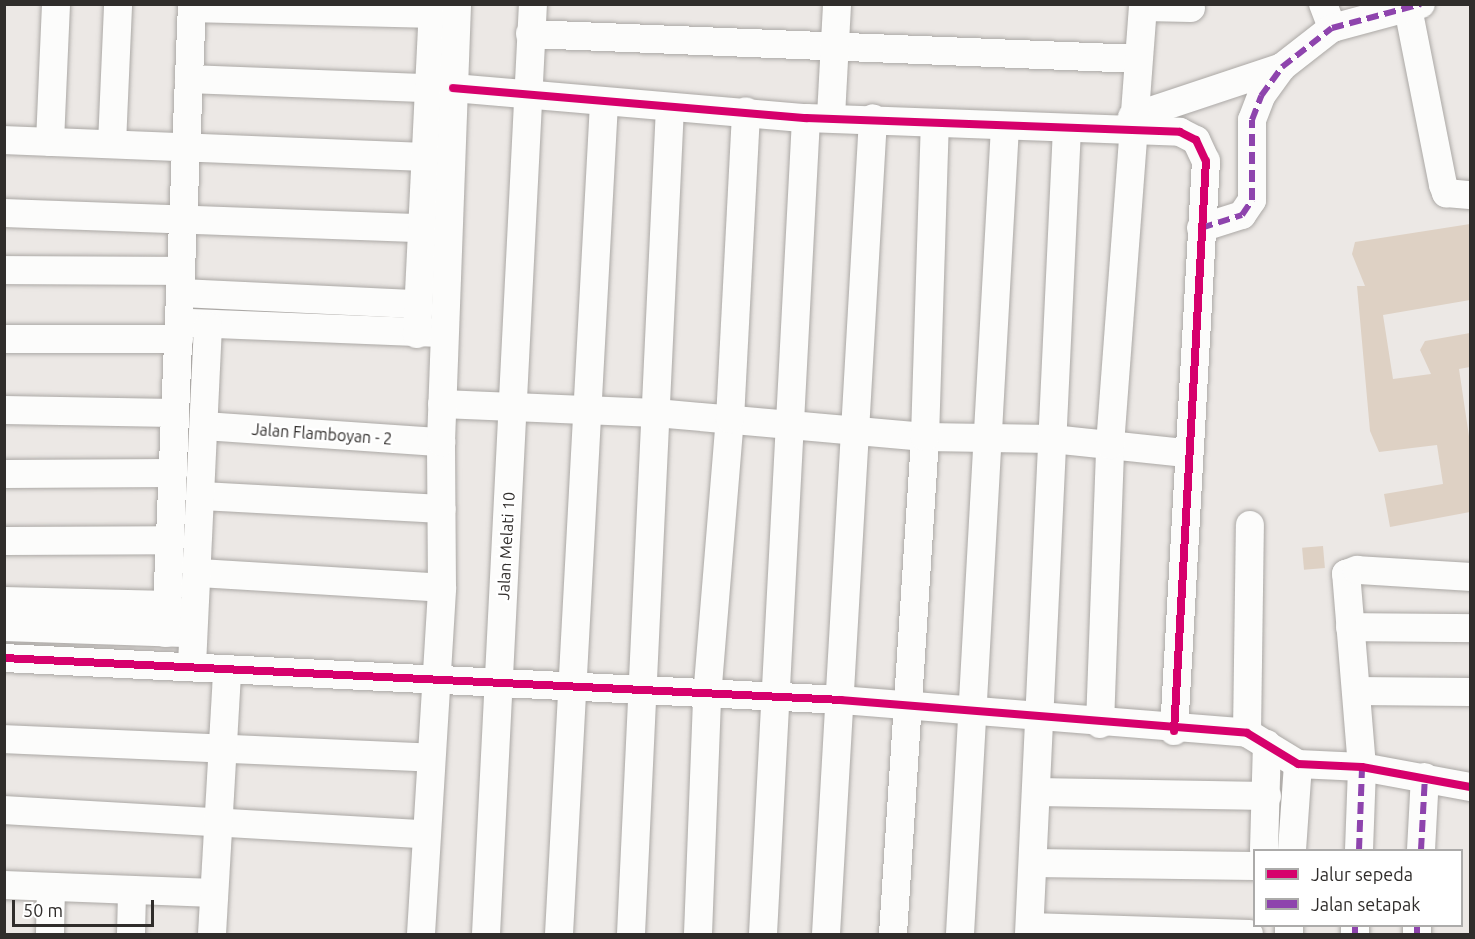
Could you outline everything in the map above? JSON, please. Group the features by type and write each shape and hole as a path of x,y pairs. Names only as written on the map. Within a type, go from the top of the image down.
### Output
{"street":[{"path":"50,142 56,4"},
{"path":"112,144 118,4"},
{"name":"Jalan Melati 10","path":"486,934 533,4"},
{"path":"763,934 787,425 818,117 834,43 837,4"},
{"path":"166,633 170,605 174,413 192,6 441,8 440,88 448,333 441,442 442,588 421,934"},
{"path":"1100,724 1110,445 1131,123 1143,6 1191,8"},
{"path":"1201,228 1242,215 1252,200 1252,120 1261,96 1282,67 1327,16 1414,6 1443,185 1446,193 1470,195"},
{"path":"530,34 834,43 1138,59"},
{"path":"189,79 440,88 604,104 818,117 873,118 935,125 1067,129 1131,123 1282,67"},
{"path":"417,334 424,157 440,88"},
{"path":"559,934 585,412 604,104"},
{"path":"631,934 670,108"},
{"path":"698,934 707,697 730,419 746,111"},
{"path":"826,934 841,700 853,429 873,118"},
{"path":"1131,123 1186,134 1203,148 1201,228 1186,453 1174,731"},
{"path":"893,934 924,437 935,125"},
{"path":"960,934 1005,127"},
{"path":"1067,129 1042,720 1029,931 1250,934"},
{"path":"4,140 187,144 424,157"},
{"path":"4,213 184,216 422,228"},
{"path":"4,270 180,306 208,326 417,334 448,333"},
{"path":"4,339 180,306 418,304"},
{"path":"192,665 199,573 208,326"},
{"path":"442,404 513,406 585,412 656,413 924,437 989,440 1053,439 1186,453"},
{"path":"4,410 174,413"},
{"name":"Jalan Flamboyan - 2","path":"204,426 441,442"},
{"path":"4,474 172,473"},
{"path":"202,496 442,509"},
{"path":"1250,525 1257,739 1267,796 1264,849"},
{"path":"4,541 171,540"},
{"path":"199,573 442,588"},
{"path":"1359,849 1362,767 1346,574 1470,577"},
{"path":"4,601 170,605"},
{"path":"4,627 195,633"},
{"path":"1350,627 1470,628"},
{"path":"125,661 126,632"},
{"path":"4,658 125,661 192,665 227,670 436,678 570,690 707,697 841,700 972,710 1042,720 1257,739 1298,764 1362,767 1470,787"},
{"path":"212,934 227,670"},
{"path":"1356,691 1470,692"},
{"path":"4,739 431,758"},
{"path":"1292,849 1298,764"},
{"path":"1421,849 1425,777"},
{"path":"1036,792 1267,796"},
{"path":"4,810 220,820 426,834"},
{"path":"1033,863 1253,866"},
{"path":"4,885 132,893 214,894"},
{"path":"50,934 51,888"},
{"path":"131,934 132,893"}],"building":[{"path":"1470,224 1470,300 1383,315 1393,379 1431,374 1420,350 1425,341 1470,333 1470,367 1459,369 1470,443 1470,512 1390,527 1384,494 1443,484 1437,445 1379,452 1370,431 1357,286 1365,286 1352,254 1355,242"},
{"path":"1323,546 1325,568 1304,570 1302,548"}],"marked path":[{"path":"1201,228 1242,215 1252,200 1252,120 1261,96 1282,67 1332,28 1421,4"},
{"path":"1359,849 1362,767"},
{"path":"1421,849 1425,777"},
{"path":"1355,927 1355,934"},
{"path":"1417,927 1417,934"}],"cycle path":[{"path":"453,88 806,118 1180,132 1196,140 1206,161 1174,731"},
{"path":"4,658 841,700 1247,733 1298,764 1362,767 1470,787"}]}
